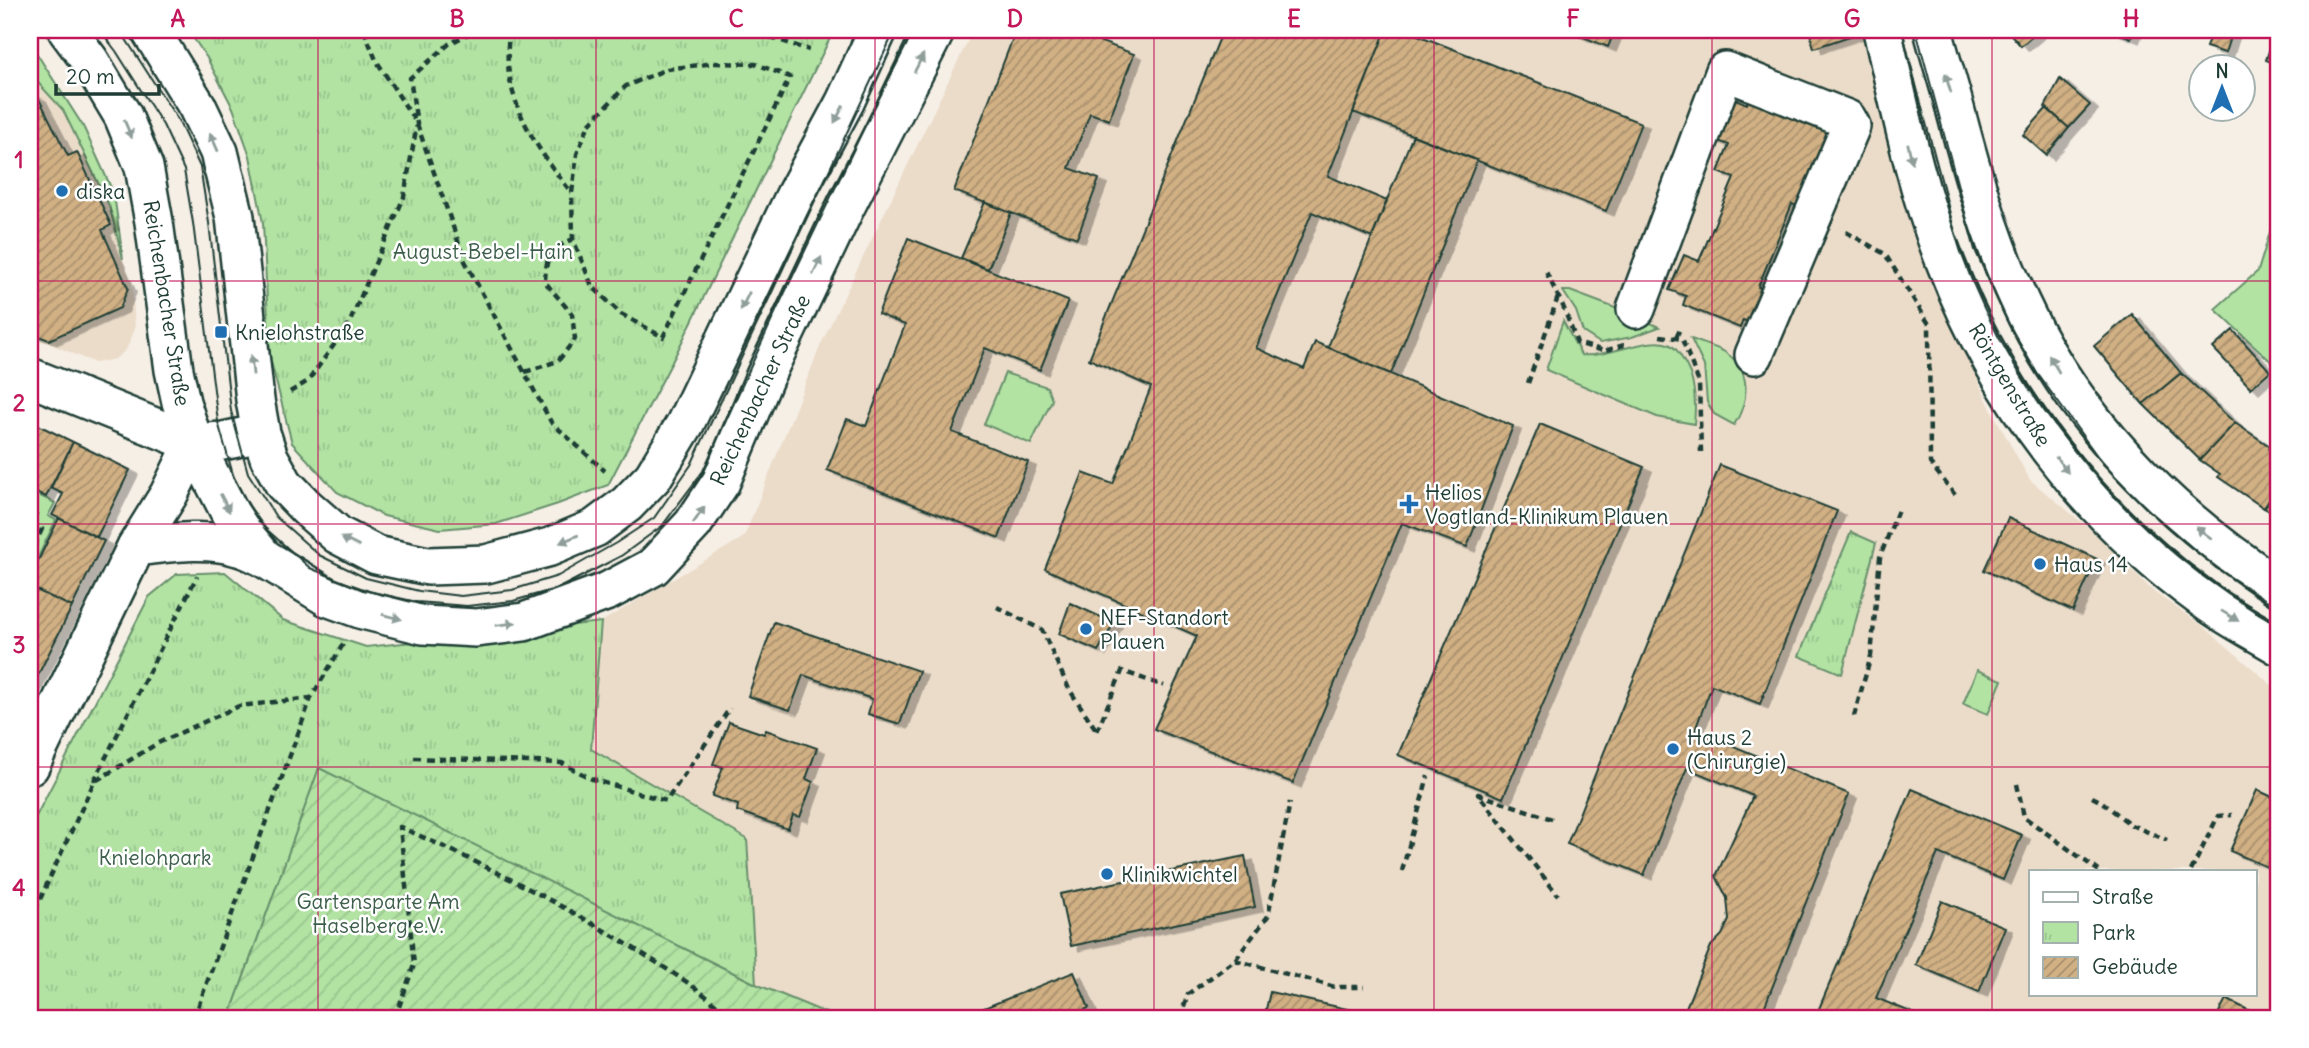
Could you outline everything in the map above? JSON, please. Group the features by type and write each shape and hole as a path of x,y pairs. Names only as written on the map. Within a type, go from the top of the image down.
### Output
{"street":[{"name":"Reichenbacher Straße","path":"67,30 90,61 123,116 144,166 174,370 194,443 230,513 264,558 327,597 363,610 423,625 476,628 524,622 608,591 653,567 693,524 721,482 765,376 846,206 936,30"},
{"path":"150,30 197,106 219,152 235,217 261,433 269,457 285,484 338,535 376,555 428,566 486,565 550,547 596,528 646,485 685,424 878,30"},
{"name":"Röntgenstraße","path":"1882,30 1913,164 1945,264 1981,345 2016,402 2077,485 2121,532 2203,600 2279,646"},
{"path":"1933,30 1979,197 2006,272 2035,332 2069,389 2121,454 2192,524 2279,587"},
{"path":"1642,329 1725,71 1847,119 1851,126 1754,355"},
{"path":"30,377 194,443 223,441 261,433"},
{"path":"30,766 136,547 169,494 194,443"},
{"path":"136,547 169,542 205,542 237,546 264,558"}],"path":[{"path":"284,394 308,381 349,324 404,197 417,124 376,60 364,30"},
{"path":"475,30 449,44 410,78 417,124 466,261 551,422 605,471"},
{"path":"510,30 508,60 513,98 527,131 546,161 572,193"},
{"path":"748,30 809,50"},
{"path":"715,62 756,64 790,77 663,337 621,314 592,285 573,239 572,193 577,154 589,124 626,86 667,69 715,62"},
{"path":"1818,204 1841,229 1885,254 1929,324 1930,463 1955,495"},
{"path":"525,372 558,361 575,339 572,314 545,282 546,263 556,247 573,239"},
{"path":"1546,272 1559,296 1577,343 1604,351 1642,329 1682,339 1699,383 1701,452"},
{"path":"1528,383 1559,296"},
{"path":"1676,337 1681,327"},
{"path":"30,506 38,510 31,523 42,529 30,556"},
{"path":"1854,716 1862,696 1871,656 1880,557 1898,510"},
{"path":"30,921 94,782 206,560 205,542"},
{"path":"997,607 1042,630 1069,689 1097,731 1122,671 1164,686"},
{"path":"194,1018 311,698 363,610"},
{"path":"94,782 158,743 239,706 311,698"},
{"path":"414,758 562,763 592,779 666,801 730,708"},
{"path":"1402,871 1428,776"},
{"path":"2017,784 2024,817 2098,870"},
{"path":"1552,819 1478,794 1558,895"},
{"path":"2092,797 2131,825 2167,840"},
{"path":"1180,1018 1188,994 1235,960 1268,916 1290,803"},
{"path":"2191,870 2218,816 2232,815"},
{"path":"395,1018 414,965 400,827 472,859 569,909 684,980 733,1018"},
{"path":"1235,960 1335,987 1364,987"},
{"path":"1671,1018 1680,1012"}],"shaded area":[{"name":"Helios Vogtland-Klinikum Plauen","path":"973,30 1861,30 1893,164 1933,284 1992,411 2030,480 2089,528 2155,593 2203,626 2279,691 2279,1018 838,1018 756,984 746,839 591,749 601,622 744,537 821,344"},
{"name":"diska","path":"30,74 63,110 109,205 132,282 135,329 126,350 115,359 95,363 46,342 30,339"}],"green space":[{"name":"August-Bebel-Hain","path":"188,30 834,30 675,356 608,485 496,524 440,529 384,516 337,492 292,443 270,358 263,223 250,156 233,108 207,58"},
{"path":"30,43 83,126 114,194 123,259 109,205 63,110 30,74"},
{"path":"2271,229 2279,231 2279,369 2215,309 2258,271"},
{"path":"1563,291 1570,291 1659,327 1632,337 1600,343 1583,332 1576,311"},
{"path":"1563,321 1581,355 1660,342 1674,347 1691,378 1695,401 1694,424 1657,417 1546,370"},
{"path":"1691,339 1723,351 1739,366 1745,395 1734,425 1714,414 1707,402 1704,366"},
{"path":"1005,373 1047,387 1052,400 1031,444 984,424"},
{"path":"30,491 55,503 48,516 56,520 30,574"},
{"path":"1851,532 1876,543 1842,674 1799,656"},
{"name":"Knielohpark","path":"225,572 283,620 366,647 601,622 591,749 747,839 756,984 319,769 229,1018 30,1018 30,828 149,597 177,574"},
{"path":"1977,670 2002,680 1988,714 1963,704"},
{"name":"Gartensparte Am Haselberg e.V.","path":"319,768 756,984 838,1018 229,1018"}],"building":[{"path":"1016,30 1069,30 1134,54 1109,120 1090,113 1069,168 1099,179 1077,238 954,191"},
{"path":"1223,30 1386,30 1328,176 1387,201 1372,238 1312,212 1256,348 1304,369 1315,342 1513,426 1467,547 1402,523 1293,783 1154,729 1197,636 1045,569 1083,473 1113,484 1151,387 1089,359"},
{"path":"1386,30 1405,30 1641,123 1606,211 1353,112"},
{"path":"1566,30 1615,30 1608,47"},
{"path":"1809,30 1862,30 1862,32 1814,48"},
{"path":"2007,30 2040,30 2021,46"},
{"path":"2114,30 2134,30 2131,38"},
{"path":"2212,30 2230,37 2225,52 2206,47"},
{"path":"2220,30 2233,30 2230,37 2219,33"},
{"path":"2276,30 2279,31 2279,65 2266,60"},
{"path":"2060,79 2090,105 2069,128 2045,107"},
{"name":"diska","path":"30,93 38,97 68,156 77,152 111,225 102,230 128,288 120,308 49,340 30,333"},
{"path":"1750,95 1839,132 1816,187 1807,183 1797,206 1792,204 1758,287 1772,292 1758,325 1743,320 1740,328 1683,305 1686,296 1669,290 1684,255 1699,261 1734,178 1718,172 1729,145 1713,139 1731,97 1747,104"},
{"path":"2047,108 2069,128 2046,155 2023,135"},
{"path":"1413,135 1477,160 1391,374 1328,347"},
{"path":"985,202 1011,213 988,269 961,258"},
{"path":"908,238 1068,301 1040,370 985,348 952,432 1028,462 999,538 827,470 847,419 866,426 905,325 878,314"},
{"path":"2132,314 2181,373 2143,404 2094,346"},
{"path":"2233,330 2270,371 2251,388 2213,348"},
{"path":"2181,373 2235,423 2200,460 2143,404"},
{"path":"30,421 73,442 46,497 30,489"},
{"path":"2235,423 2271,447 2269,449 2279,456 2279,485 2264,508 2218,477 2220,474 2200,460"},
{"path":"1540,424 1644,467 1503,798 1398,755"},
{"path":"73,442 130,470 97,537 52,515 63,494 51,488"},
{"name":"Haus 2 (Chirurgie)","path":"1720,465 1837,511 1760,704 1712,685 1695,730 1849,794 1760,1018 1707,1018 1685,1010 1711,946 1722,935 1729,920 1727,898 1716,876 1753,796 1687,768 1644,875 1567,844"},
{"path":"2279,485 2279,516 2264,508"},
{"path":"59,518 104,541 72,607 30,587 30,577"},
{"name":"Haus 14","path":"2008,518 2097,559 2073,611 1984,570"},
{"path":"30,587 72,607 39,673 30,668"},
{"name":"NEF-Standort Plauen","path":"1070,603 1114,623 1098,651 1059,634"},
{"path":"774,622 919,671 900,724 868,714 872,699 803,675 790,710 748,696"},
{"path":"30,668 39,673 30,692"},
{"path":"729,722 764,734 766,730 817,748 806,779 813,782 800,817 793,815 788,829 737,811 738,805 712,796 723,767 713,764"},
{"path":"1912,789 2022,835 2003,880 1938,853 1876,998 1925,1018 1815,1018"},
{"path":"2257,790 2279,800 2279,872 2230,851"},
{"path":"1245,856 1255,907 1071,946 1060,894"},
{"path":"1942,901 2005,927 1979,992 1916,965"},
{"path":"1074,972 1089,1008 1063,1018 977,1018 974,1012"},
{"path":"1270,992 1388,1018 1264,1018"},
{"path":"2226,999 2264,1018 2216,1018"}],"tram line":[{"path":"100,30 163,125 184,170 218,422 234,478 249,506 265,528 310,568 363,590 417,602 467,606 513,601 559,588 621,556 662,526 703,471 777,309 911,30"},
{"path":"120,30 178,120 200,167 231,411 248,473 276,517 319,555 366,578 419,591 461,596 512,590 558,576 654,518 691,465 895,30"},
{"path":"1902,30 1959,247 1985,310 2014,365 2049,418 2088,468 2132,514 2178,557 2228,594 2279,625"},
{"path":"1916,30 1975,250 2010,327 2037,373 2103,464 2146,508 2216,568 2279,608"}],"place":[{"name":"diska","path":"62,191"},
{"name":"Knielohstraße","path":"221,332"},
{"name":"Helios Vogtland-Klinikum Plauen","path":"1409,504"},
{"name":"Haus 14","path":"2040,564"},
{"name":"NEF-Standort Plauen","path":"1086,629"},
{"name":"Haus 2 (Chirurgie)","path":"1673,749"},
{"name":"Klinikwichtel","path":"1107,874"}]}
